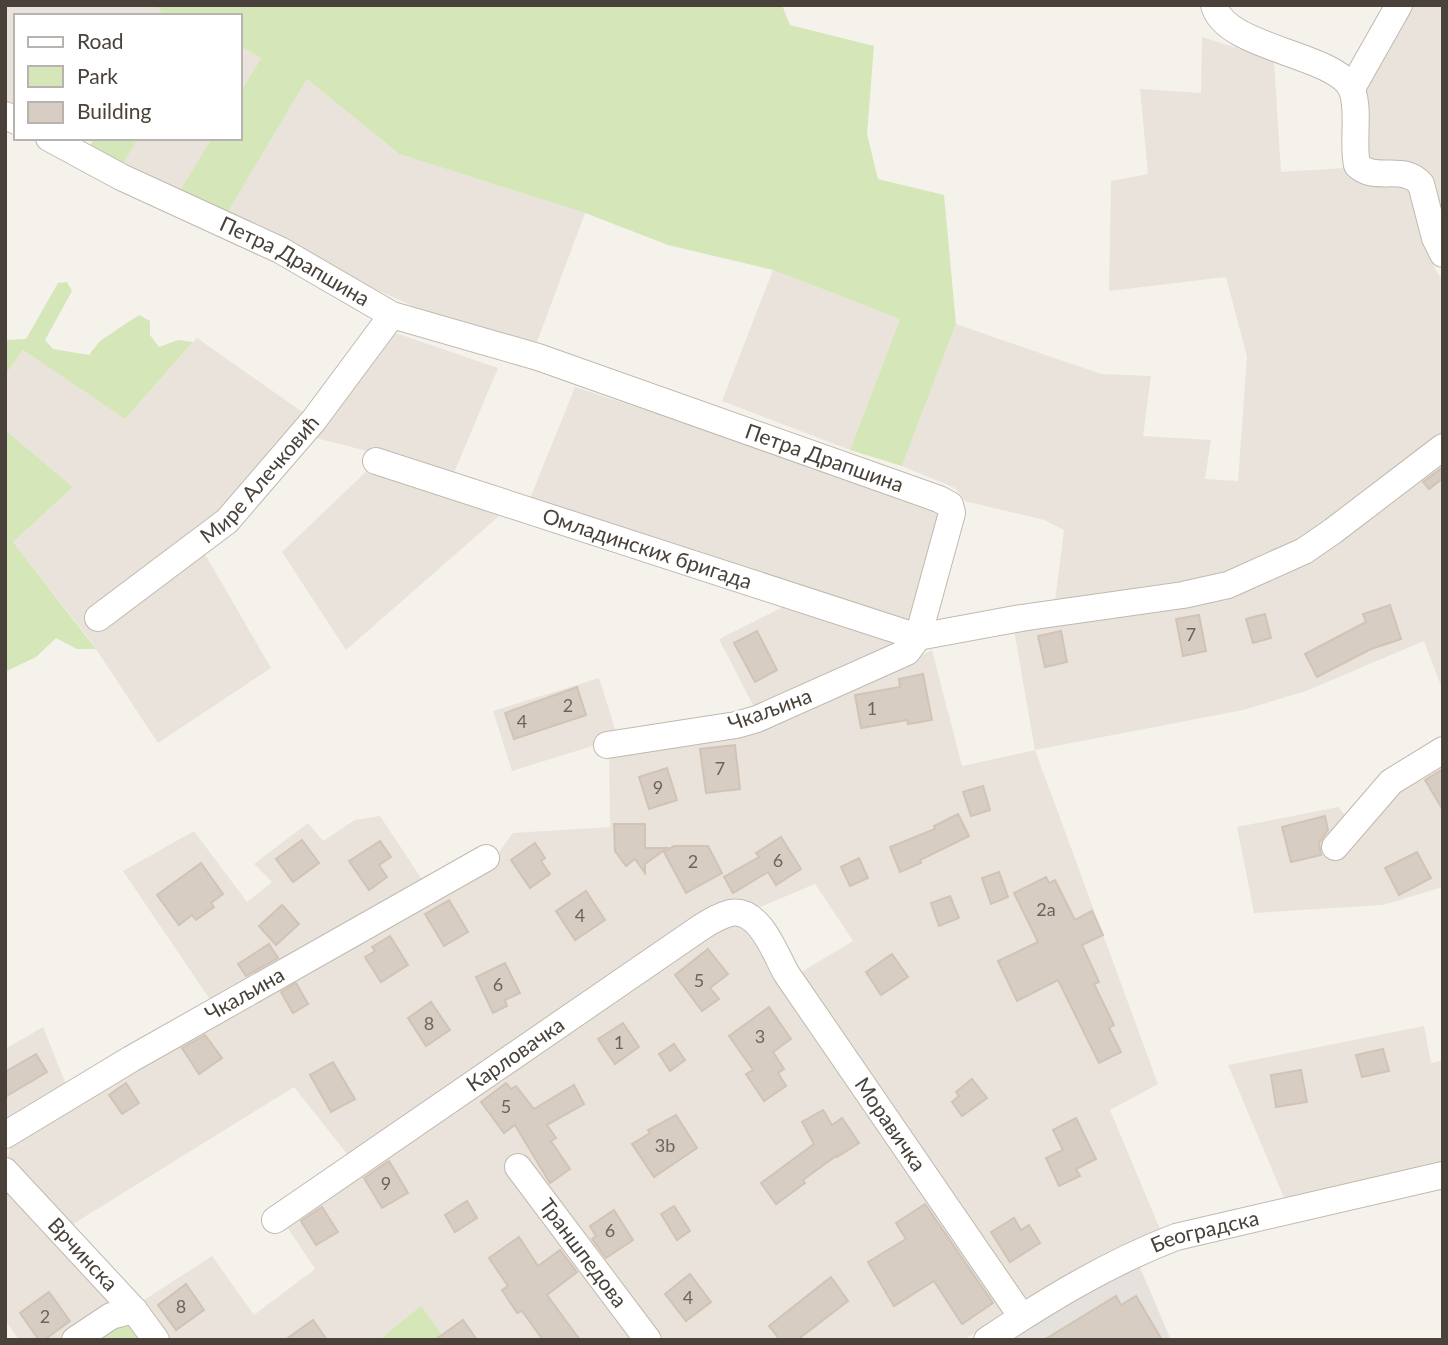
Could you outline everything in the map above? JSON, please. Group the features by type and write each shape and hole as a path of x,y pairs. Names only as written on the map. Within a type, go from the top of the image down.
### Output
{"street":[{"path":"1214,5 1215,11 1231,30 1322,66 1344,79 1352,88 1354,100 1357,165 1366,172 1405,173 1416,178 1421,184 1435,238 1443,254"},
{"path":"1352,88 1399,5"},
{"name":"Петра Драпшина","path":"53,140 121,177 280,250 392,315 538,357 950,505 952,513 918,637"},
{"name":"Мире Алечковић","path":"98,618 227,521 314,420 392,315"},
{"path":"918,637 1021,618 1183,595 1228,585 1304,551 1334,531 1443,446"},
{"name":"Омладинских бригада","path":"376,461 918,637"},
{"name":"Чкаљина","path":"607,745 736,725 757,719 892,660 907,652 918,637"},
{"path":"1335,847 1391,782 1443,750"},
{"name":"Чкаљина","path":"5,1135 131,1059 485,858"},
{"name":"Карловачка","path":"275,1220 700,928 731,913 749,916 761,929"},
{"name":"Моравичка","path":"761,929 794,985 1022,1317"},
{"name":"Траншпедова","path":"518,1167 648,1340"},
{"name":"Београдска","path":"988,1340 1078,1282 1134,1253 1176,1237 1443,1175"},
{"name":"Врчинска","path":"7,1178 134,1310 156,1340"},
{"path":"75,1340 111,1316 134,1310"}],"shaded area":[{"path":"5,5 155,5 161,11 159,14 14,14 14,111 5,106"},
{"path":"1411,5 1443,5 1443,222 1436,186 1427,174 1365,158 1364,92"},
{"path":"1202,37 1274,60 1281,172 1346,168 1403,185 1409,191 1435,269 1443,281 1443,433 1310,537 1209,579 1055,601 1064,530 1044,520 965,501 955,488 902,466 956,324 1101,374 1151,376 1143,436 1211,440 1205,479 1238,481 1247,357 1226,277 1109,291 1111,181 1148,174 1140,89 1201,93"},
{"path":"242,47 261,58 242,90"},
{"path":"307,79 399,154 585,213 537,342 428,313 223,220"},
{"path":"137,140 211,140 174,200 119,171"},
{"path":"773,270 900,319 850,450 722,401"},
{"path":"390,331 498,368 454,473 312,437"},
{"path":"197,338 308,416 195,537 271,668 158,743 90,640 13,542 73,487 5,430 5,375 23,350 125,419"},
{"path":"575,387 939,506 943,517 909,625 529,501"},
{"path":"1443,453 1443,691 1424,641 1306,691 1243,710 1035,750 1014,630 1246,590"},
{"path":"371,467 499,516 346,650 282,552"},
{"path":"789,604 899,640 898,649 757,713 719,639"},
{"path":"932,650 962,766 1035,750 1158,1084 1110,1110 1160,1229 1027,1298 1021,1296 798,974 853,941 815,884 753,910 351,1159 294,1087 65,1229 7,1161 11,1143 494,859 513,833 610,827 609,752 916,658"},
{"path":"599,678 618,738 512,771 493,711"},
{"path":"1443,740 1443,887 1383,905 1254,913 1237,827 1338,807 1351,821"},
{"path":"380,816 425,884 213,1004 123,871 194,831 247,902 272,882 254,864 308,823 323,841 355,820"},
{"path":"725,927 745,928 756,939 1004,1315 963,1340 446,1340 421,1307 379,1340 166,1340 138,1304 212,1256 254,1315 315,1269 283,1221"},
{"path":"1424,1026 1431,1063 1443,1060 1443,1168 1287,1205 1228,1065"},
{"path":"43,1027 67,1087 5,1127 5,1049"},
{"path":"5,1187 126,1308 69,1340 19,1340 5,1320"},
{"path":"1138,1263 1171,1340 1003,1340"}],"green space":[{"path":"155,5 782,5 790,25 874,46 867,134 878,179 944,195 956,324 902,466 850,450 900,319 773,270 668,245 585,213 399,154 307,79 223,220 174,200 211,140 242,140 242,90 261,58 242,47 242,14 159,14 161,11"},
{"path":"93,140 137,140 119,171 87,152"},
{"path":"67,282 72,291 45,340 53,349 89,355 100,341 139,315 150,321 150,335 159,347 178,340 193,342 125,419 23,350 5,375 5,340 26,339 58,283"},
{"path":"5,430 73,487 13,542 96,649 77,649 56,638 36,657 5,672"},
{"path":"421,1306 446,1340 379,1340"},
{"path":"133,1315 150,1340 84,1340"}],"building":[{"path":"1443,467 1443,478 1429,489 1423,482"},
{"path":"1390,605 1401,639 1371,649 1317,677 1305,654 1366,622 1363,614"},
{"path":"1265,614 1271,638 1253,643 1246,619"},
{"path":"1199,615 1206,651 1183,656 1176,619"},
{"path":"757,631 777,670 755,682 734,643"},
{"path":"1061,631 1067,662 1045,667 1038,636"},
{"path":"923,674 932,720 908,724 907,720 861,728 855,695 900,687 899,679"},
{"path":"577,687 586,715 514,739 505,713"},
{"path":"735,745 740,789 706,793 700,749"},
{"path":"667,768 677,800 649,809 639,777"},
{"path":"1443,769 1443,810 1425,780"},
{"path":"983,786 990,810 971,816 963,792"},
{"path":"958,814 969,836 900,872 890,847 935,829 934,826"},
{"path":"1325,816 1328,830 1319,843 1321,855 1291,862 1282,827"},
{"path":"614,824 645,824 645,848 667,848 645,864 645,873 635,859 626,866 615,851"},
{"path":"781,837 801,869 776,885 768,872 733,893 724,877 759,857 756,853"},
{"path":"302,840 319,863 293,882 276,859"},
{"path":"380,841 391,857 379,865 387,877 369,890 349,861"},
{"path":"535,843 545,858 541,861 550,874 530,888 511,860"},
{"path":"674,846 708,846 722,873 686,893 664,852"},
{"path":"1417,852 1431,878 1399,895 1385,868"},
{"path":"859,858 868,878 850,886 841,867"},
{"path":"201,863 223,894 211,903 214,907 196,920 192,915 179,925 157,895"},
{"path":"999,872 1008,897 991,904 982,878"},
{"path":"1046,877 1049,883 1055,880 1075,920 1092,911 1103,935 1082,945 1099,982 1094,984 1114,1025 1109,1028 1121,1052 1099,1063 1058,980 1017,1001 998,961 1038,942 1014,893"},
{"path":"586,891 605,920 575,940 556,911"},
{"path":"950,896 959,918 939,926 931,903"},
{"path":"449,900 468,932 444,946 425,914"},
{"path":"282,905 299,924 276,945 259,926"},
{"path":"390,936 408,965 381,982 365,957 375,951 372,947"},
{"path":"269,944 278,958 246,976 238,964"},
{"path":"708,949 728,974 710,988 719,999 702,1011 675,975"},
{"path":"892,954 908,977 881,995 866,972"},
{"path":"505,963 520,993 505,1000 507,1006 493,1013 476,977"},
{"path":"296,983 308,1004 293,1013 281,992"},
{"path":"431,1002 450,1030 426,1046 408,1018"},
{"path":"769,1007 791,1039 773,1052 784,1069 778,1073 786,1086 764,1101 746,1074 753,1070 729,1036"},
{"path":"623,1023 639,1047 615,1064 598,1039"},
{"path":"205,1035 222,1058 199,1074 182,1048"},
{"path":"674,1044 685,1060 670,1071 659,1054"},
{"path":"1383,1049 1389,1071 1362,1077 1356,1055"},
{"path":"36,1054 47,1072 5,1097 5,1072"},
{"path":"333,1062 355,1099 331,1112 310,1075"},
{"path":"1301,1070 1307,1102 1276,1107 1271,1075"},
{"path":"972,1079 987,1098 962,1116 952,1102 959,1096 956,1092"},
{"path":"126,1083 139,1103 122,1114 109,1095"},
{"path":"506,1083 511,1089 516,1086 534,1109 574,1085 584,1104 547,1125 556,1138 551,1141 570,1169 550,1183 515,1125 504,1133 481,1102"},
{"path":"823,1110 832,1125 842,1118 859,1143 803,1180 805,1183 776,1204 761,1183 814,1144 802,1122"},
{"path":"676,1115 697,1148 654,1177 632,1144 650,1133 648,1130"},
{"path":"1076,1118 1096,1159 1076,1169 1080,1176 1059,1186 1046,1158 1063,1150 1053,1130"},
{"path":"389,1161 408,1193 382,1208 364,1178"},
{"path":"467,1201 477,1218 455,1232 445,1215"},
{"path":"925,1204 993,1303 962,1324 934,1281 894,1306 868,1262 906,1239 896,1223"},
{"path":"674,1206 690,1231 677,1240 661,1214"},
{"path":"322,1207 338,1232 316,1245 301,1221"},
{"path":"614,1210 633,1240 606,1258 592,1239 596,1236 590,1226"},
{"path":"1014,1218 1021,1230 1029,1225 1040,1243 1010,1262 991,1232"},
{"path":"519,1237 538,1266 560,1250 577,1272 547,1295 580,1340 543,1340 522,1311 517,1313 502,1290 508,1286 489,1258"},
{"path":"690,1274 711,1302 686,1321 665,1294"},
{"path":"831,1277 848,1301 797,1340 780,1340 769,1326"},
{"path":"186,1284 204,1310 176,1330 158,1305"},
{"path":"49,1292 70,1321 44,1340 39,1340 20,1313"},
{"path":"1116,1296 1121,1305 1136,1296 1162,1340 1044,1340"},
{"path":"313,1320 327,1340 285,1340"},
{"path":"463,1320 477,1340 435,1340"}]}
